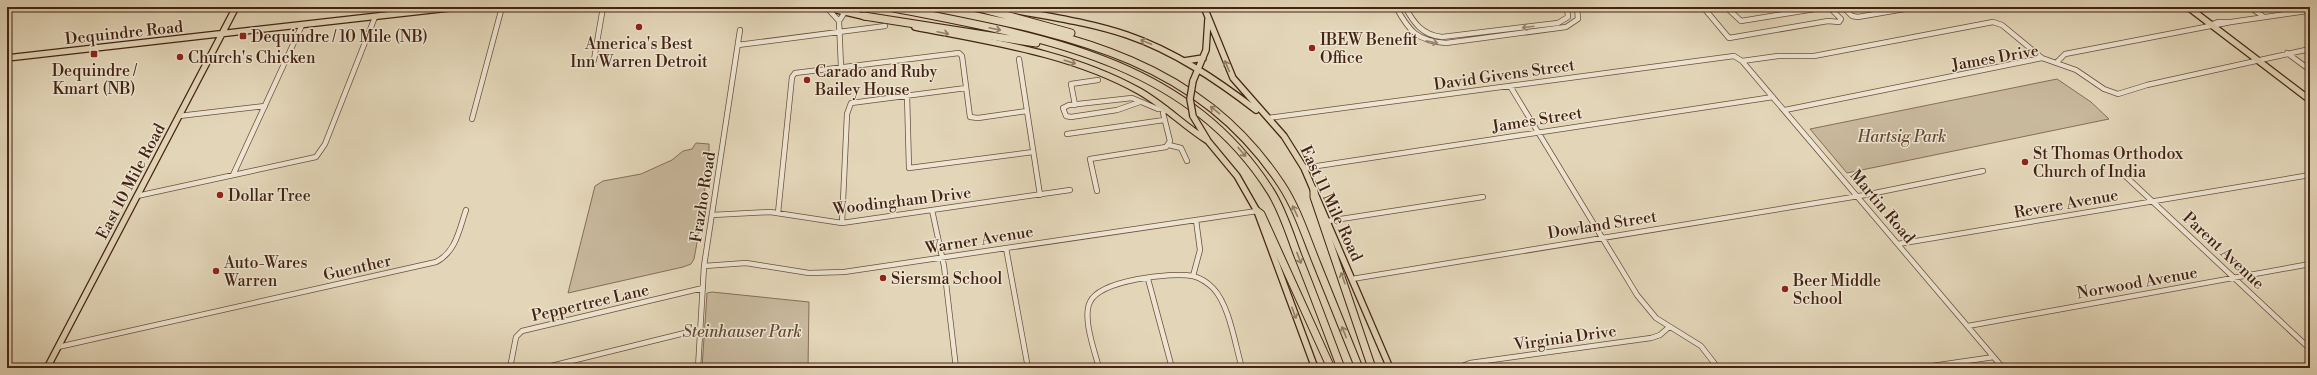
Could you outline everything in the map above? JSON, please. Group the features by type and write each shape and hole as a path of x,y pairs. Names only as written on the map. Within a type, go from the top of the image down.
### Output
{"highway":[{"path":"889,7 1048,41 1095,54 1152,80 1193,106 1225,134 1252,165 1271,193 1283,216 1341,368"},
{"path":"932,7 1065,36 1109,50"},
{"path":"976,7 1060,29 1095,41 1109,50 1164,76 1203,101 1242,134 1268,164 1296,213 1359,368"},
{"path":"864,16 1030,41 1123,66"},
{"path":"1314,190 1314,197 1372,368"},
{"path":"1257,211 1261,214 1268,228 1331,368"}],"main road":[{"name":"East 10 Mile Road","path":"47,368 236,7"},
{"name":"Dequindre Road","path":"7,58 458,7"},
{"path":"825,7 1066,61 1120,82 1166,109 1208,141"},
{"path":"845,12 849,7"},
{"path":"1000,7 1112,30 1146,42 1198,71 1268,118"},
{"name":"East 11 Mile Road","path":"1204,7 1208,20 1208,40 1203,58 1193,81 1190,99 1193,116 1208,141 1237,176 1257,211 1315,368"},
{"path":"2188,7 2210,26 2258,60 2310,100"},
{"name":"East 11 Mile Road","path":"1208,20 1213,26 1225,61 1233,78 1292,146 1304,168 1390,368"},
{"path":"1180,60 1192,62 1203,58"},
{"path":"1193,81 1209,78"}],"street":[{"path":"472,119 502,7"},
{"path":"594,60 603,7"},
{"path":"825,7 834,13 839,21 841,67"},
{"path":"1396,7 1410,31 1423,40 1438,43 1459,42 1556,29 1568,26 1576,21 1579,14 1576,7"},
{"path":"1405,7 1420,30 1428,35 1442,38 1552,24 1566,19 1569,14 1567,7"},
{"path":"1703,7 1729,38 1828,21 1839,22 1841,20 1828,7 1809,8 1790,13 1739,21"},
{"path":"1784,7 1790,13"},
{"path":"1843,7 1852,16 1858,17 1915,7"},
{"path":"2250,7 2264,17"},
{"name":"James Drive","path":"1785,110 2042,58 2057,62 2064,54 2210,26 2226,21 2231,22 2303,11 2308,8"},
{"path":"839,21 845,12"},
{"path":"137,196 233,176 316,156 325,144 375,17"},
{"path":"1403,20 1412,19"},
{"path":"1742,61 1778,56 1814,56 1990,22 2002,25 2042,58"},
{"path":"1552,24 1556,29"},
{"path":"233,176 302,25"},
{"path":"738,45 885,26"},
{"name":"Frazho Road","path":"698,368 704,266 740,30"},
{"path":"1504,30 1508,35"},
{"path":"1480,39 1480,36 1490,32"},
{"path":"1456,36 1460,38 1459,42"},
{"path":"2057,62 2076,70 2104,89 2115,94 2287,53 2310,49"},
{"path":"778,213 792,77 795,73 960,53 970,116 978,118 1027,111"},
{"path":"2287,53 2310,70"},
{"name":"David Givens Street","path":"1268,118 1714,57 1734,56 1742,61"},
{"path":"1019,59 1040,195"},
{"name":"Martin Road","path":"1742,61 2003,368"},
{"path":"1075,105 1071,84 1098,80"},
{"path":"1510,86 1637,295 1656,318 1701,346 1718,368"},
{"path":"842,223 847,114 851,103 966,88"},
{"path":"908,95 909,168 1033,152"},
{"name":"James Street","path":"1304,168 1774,97"},
{"path":"1140,102 1117,110 1071,117 1066,116 1063,108 1129,98 1140,102 1158,109 1166,109 1163,113 1169,145"},
{"path":"179,116 265,106"},
{"path":"1067,134 1164,120"},
{"path":"1097,191 1090,159 1161,150 1169,145 1181,148 1187,161"},
{"name":"Dowland Street","path":"1352,279 1857,195 1984,171"},
{"name":"Parent Avenue","path":"2120,171 2310,349"},
{"name":"Revere Avenue","path":"1898,244 2310,175"},
{"name":"Woodingham Drive","path":"712,215 745,212 778,213 842,223 1070,190"},
{"path":"1328,221 1483,197"},
{"name":"Guenther","path":"58,347 437,262 450,254 466,210"},
{"path":"932,210 942,258 956,368"},
{"name":"Warner Avenue","path":"704,266 746,263 817,274 942,258 1257,211"},
{"path":"1193,276 1200,250 1200,239 1196,220"},
{"path":"1006,248 1028,368"},
{"name":"Norwood Avenue","path":"1968,326 2310,264"},
{"path":"1099,368 1088,315 1090,301 1095,295 1117,284 1178,275 1193,276 1205,282 1218,295 1242,368"},
{"path":"1148,279 1172,368"},
{"name":"Peppertree Lane","path":"510,368 516,336 522,331 703,288"},
{"name":"Virginia Drive","path":"1462,367 1651,338 1660,335 1669,327"},
{"path":"543,368 701,329"},
{"path":"1918,368 1994,357"}],"green space":[{"name":"Hartsig Park","path":"2057,79 2091,102 2109,119 1847,173 1810,129"},
{"path":"696,143 709,144 709,150 702,216 694,259 691,264 568,293 595,186 603,181 641,174 672,160 683,151 692,149"},
{"name":"Steinhauser Park","path":"712,292 809,302 808,368 702,368 707,293"}],"place":[{"name":"America's Best Inn Warren Detroit","path":"639,27"},
{"name":"Dequindre / 10 Mile (NB)","path":"243,36"},
{"name":"IBEW Benefit Office","path":"1312,48"},
{"name":"Dequindre / Kmart (NB)","path":"94,54"},
{"name":"Church's Chicken","path":"180,57"},
{"name":"Carado and Ruby Bailey House","path":"807,80"},
{"name":"St Thomas Orthodox Church of India","path":"2025,162"},
{"name":"Dollar Tree","path":"220,195"},
{"name":"Auto-Wares Warren","path":"216,271"},
{"name":"Siersma School","path":"883,278"},
{"name":"Beer Middle School","path":"1785,289"}]}
